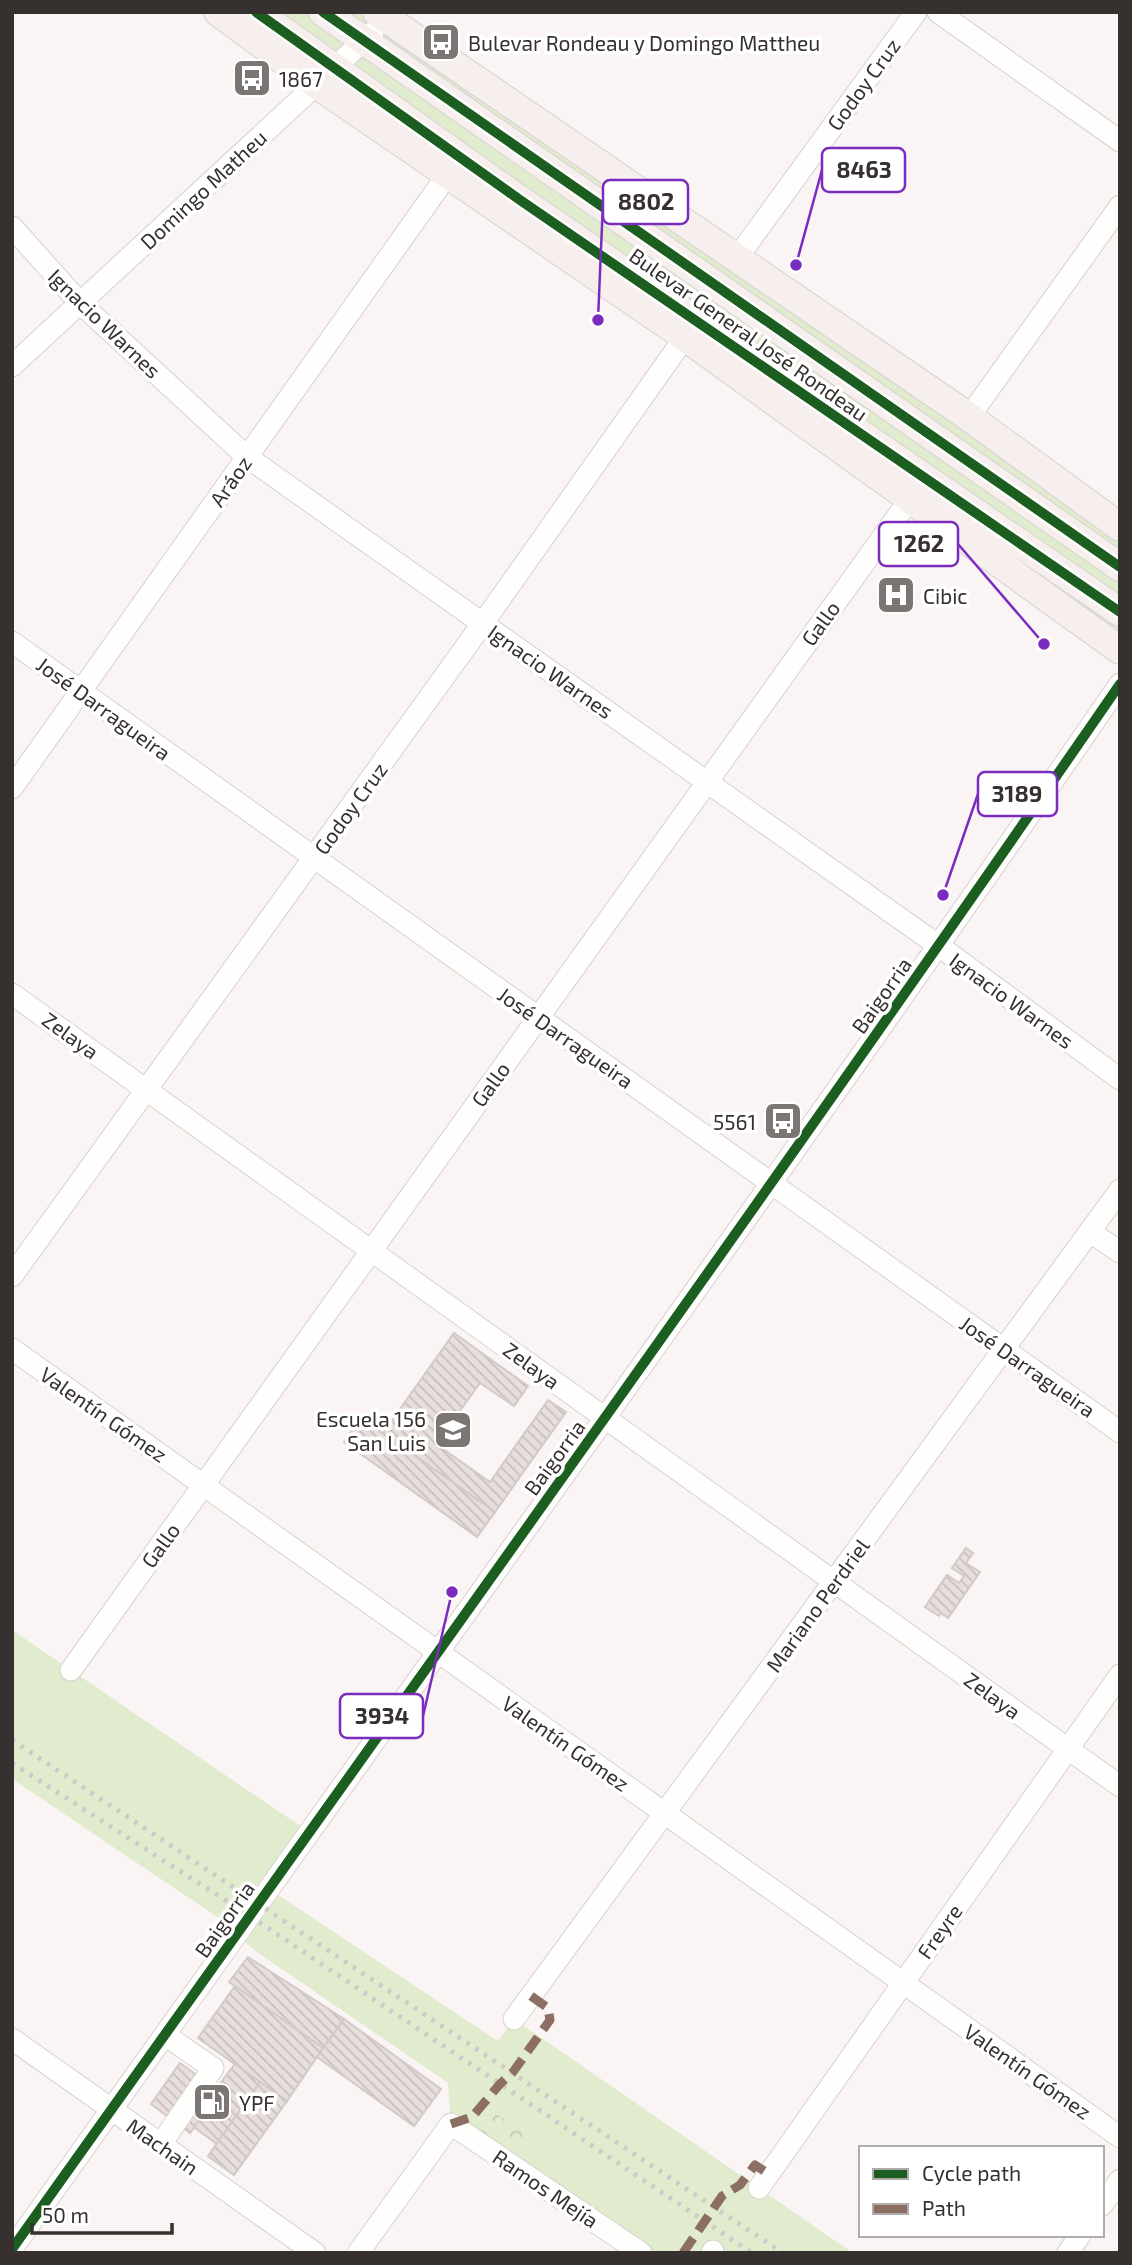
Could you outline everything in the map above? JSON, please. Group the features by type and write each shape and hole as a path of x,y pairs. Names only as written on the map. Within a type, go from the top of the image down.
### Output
{"main road":[{"name":"Bulevar General José Rondeau","path":"218,12 325,75 520,200 1120,612"},
{"name":"Bulevar General José Rondeau","path":"256,12 325,75 448,174 685,337 1120,650"},
{"name":"Bulevar General José Rondeau","path":"323,12 1120,567"},
{"path":"387,15 497,94 969,417 1120,527"},
{"path":"497,94 634,230"},
{"path":"845,424 869,469"}],"street":[{"name":"Godoy Cruz","path":"737,258 916,12"},
{"path":"939,12 1120,141"},
{"name":"Domingo Matheu","path":"12,366 363,41 387,15"},
{"name":"Aráoz","path":"12,788 448,174"},
{"path":"969,417 1120,206"},
{"name":"Ignacio Warnes","path":"12,228 80,303 247,457 939,946 1120,1079"},
{"name":"Godoy Cruz","path":"12,1276 483,623 685,337"},
{"name":"Gallo","path":"71,1670 909,499"},
{"name":"José Darragueira","path":"12,642 1120,1432"},
{"name":"Baigorria","path":"12,2249 772,1184 1120,684"},
{"name":"Zelaya","path":"12,994 1120,1786"},
{"name":"Mariano Perdriel","path":"514,2019 1120,1190"},
{"path":"1090,1232 1120,1252"},
{"name":"Valentín Gómez","path":"12,1349 1120,2137"},
{"name":"Freyre","path":"759,2188 1120,1675"},
{"path":"161,2144 213,2068 164,2035"},
{"name":"Machain","path":"12,2039 315,2253"},
{"name":"Ramos Mejía","path":"358,2253 451,2124 641,2253"},
{"path":"1104,2202 1120,2180"},
{"path":"1068,2253 1079,2237"}],"green space":[{"path":"218,12 377,12 1120,527 1120,650"},
{"path":"12,1630 309,1832 269,1889 498,2041 514,2019 853,2253 641,2253 451,2124 448,2083 254,1950 219,1918 12,1779"},
{"path":"484,2106 534,2138 519,2162 469,2129"}],"building":[{"path":"454,1333 528,1386 514,1406 480,1383 436,1444 490,1482 548,1400 566,1412 495,1512 383,1433"},
{"path":"361,1418 495,1512 477,1537 344,1442"},
{"path":"966,1548 973,1553 966,1563 980,1572 948,1618 941,1613 939,1616 925,1607 947,1575 959,1583 964,1576 952,1568"},
{"path":"248,1957 344,2019 323,2048 229,1982"},
{"path":"235,1986 323,2048 287,2101 198,2038"},
{"path":"344,2019 441,2089 414,2126 317,2057"},
{"path":"180,2063 220,2092 190,2133 151,2104"},
{"path":"235,2064 260,2082 217,2144 194,2127 220,2092 216,2089"},
{"path":"260,2082 287,2101 234,2175 208,2156"}],"railway":[{"path":"12,1740 783,2253"},
{"path":"12,1763 250,1916 752,2253"}],"marked path":[{"path":"451,2124 472,2117 513,2072 550,2020 548,2008 531,1996"},
{"path":"683,2253 722,2196 740,2185 755,2165 769,2174"}],"cycle path":[{"path":"256,12 520,200 1120,612"},
{"path":"323,12 1120,567"},
{"path":"12,2249 708,1273 1120,684"}],"place":[{"name":"Bulevar Rondeau y Domingo Mattheu","path":"441,42"},
{"name":"1867","path":"252,78"},
{"name":"8463","path":"796,265"},
{"name":"8802","path":"598,320"},
{"name":"Cibic","path":"896,595"},
{"name":"1262","path":"1044,644"},
{"name":"3189","path":"943,895"},
{"name":"5561","path":"783,1121"},
{"name":"Escuela 156 San Luis","path":"453,1430"},
{"name":"3934","path":"452,1592"},
{"name":"YPF","path":"212,2102"}]}
